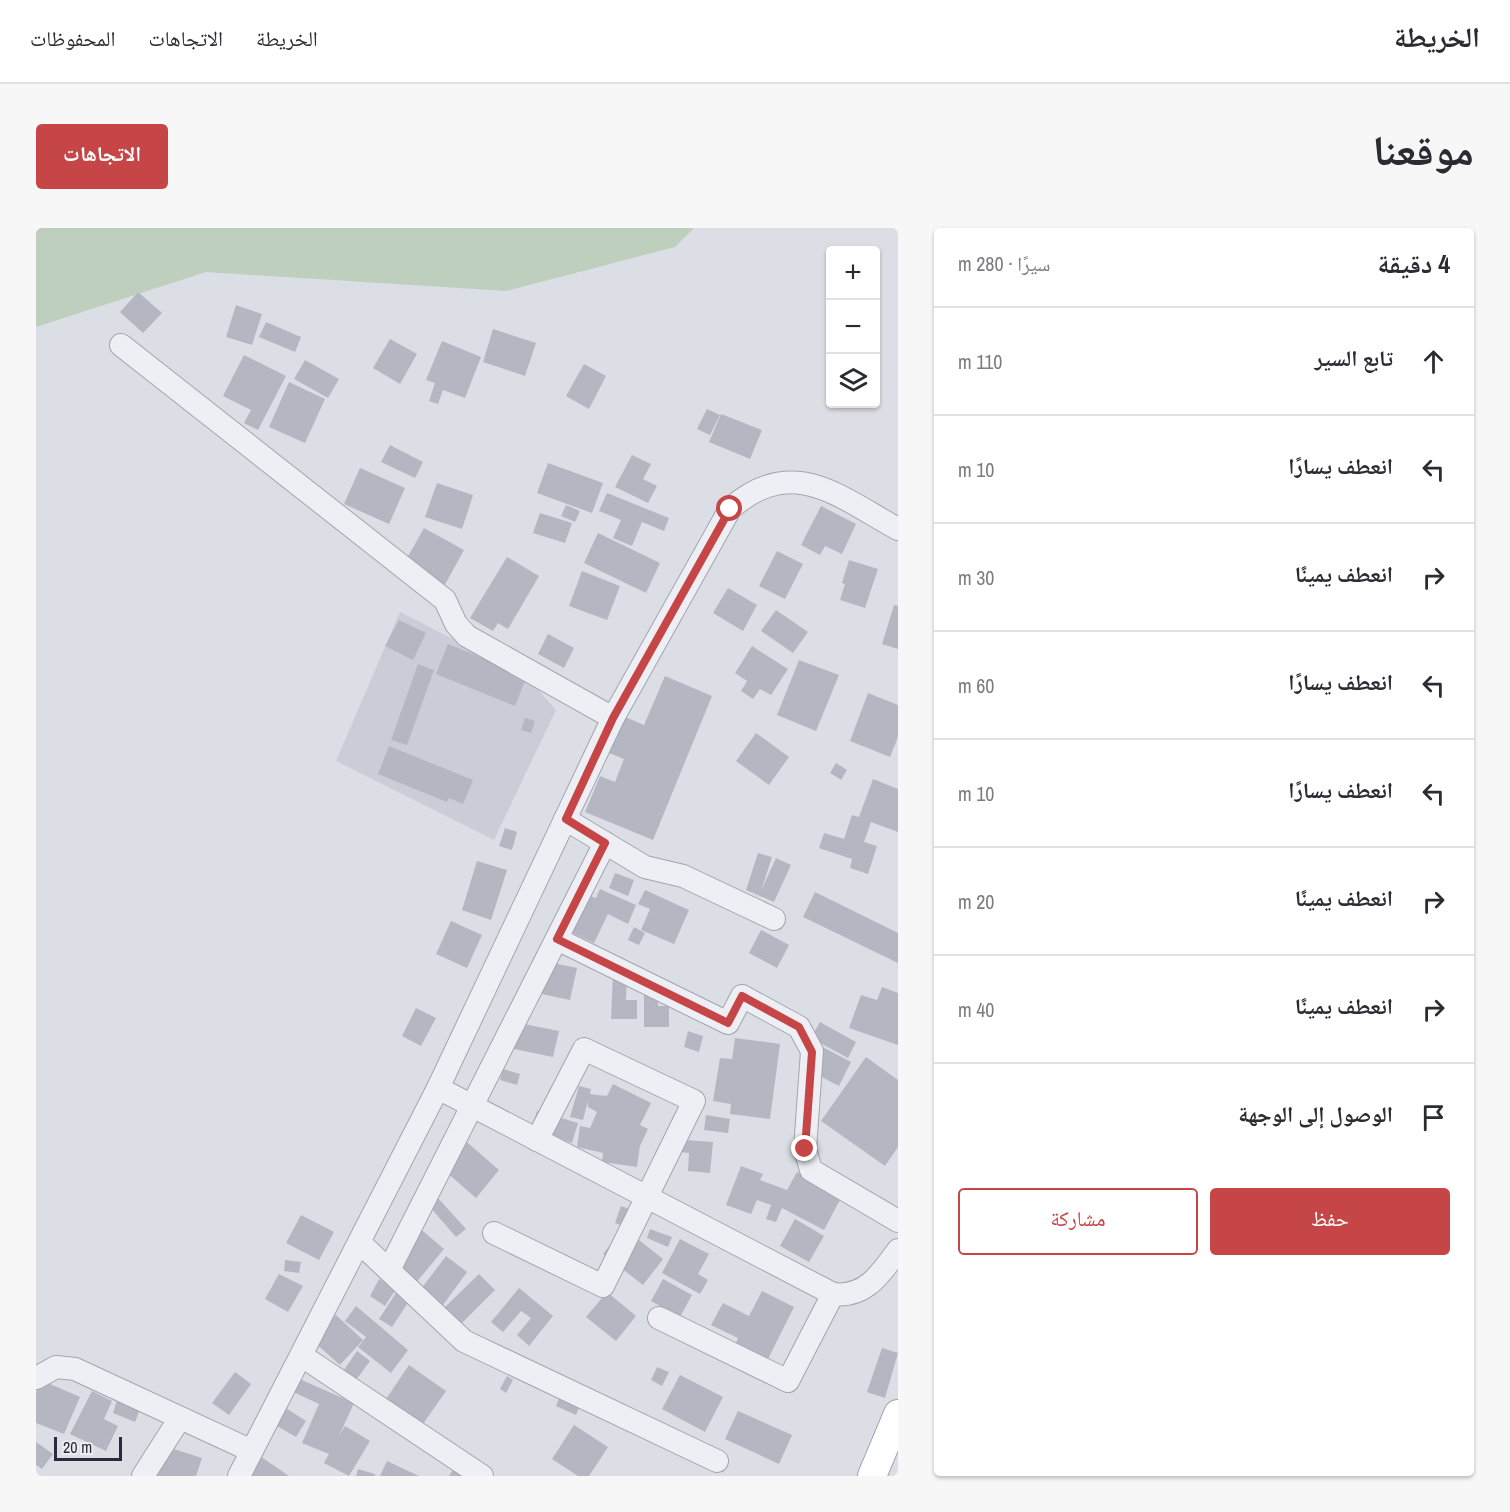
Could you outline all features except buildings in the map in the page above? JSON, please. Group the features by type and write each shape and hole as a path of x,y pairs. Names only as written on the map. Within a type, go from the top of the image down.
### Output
{"main road":[{"path":"872,1476 898,1414"}],"street":[{"path":"121,345 445,600 456,624 467,636 613,718"},
{"path":"239,1476 438,1088 613,718 730,509 749,492 773,483 798,481 823,488 898,529"},
{"path":"566,819 645,867 683,876 774,920"},
{"path":"389,1270 605,843"},
{"path":"557,939 728,1023 742,996 799,1027 812,1052 805,1149 811,1170 898,1221"},
{"path":"494,1233 603,1286 694,1101 584,1049 537,1140"},
{"path":"438,1088 833,1294 846,1295 858,1292 880,1276 898,1250"},
{"path":"360,1243 464,1341 717,1461"},
{"path":"659,1318 788,1381 833,1294"},
{"path":"302,1356 482,1476"},
{"path":"36,1378 56,1367 75,1369 252,1451"},
{"path":"143,1476 180,1418"}],"shaded area":[{"path":"400,612 527,677 556,710 494,840 336,761"}],"green space":[{"path":"36,228 694,228 675,247 506,291 206,272 36,327"}],"route":[{"path":"730,509 613,718 566,819 605,843 557,939 728,1023 742,996 799,1027 812,1052 805,1149"}]}
